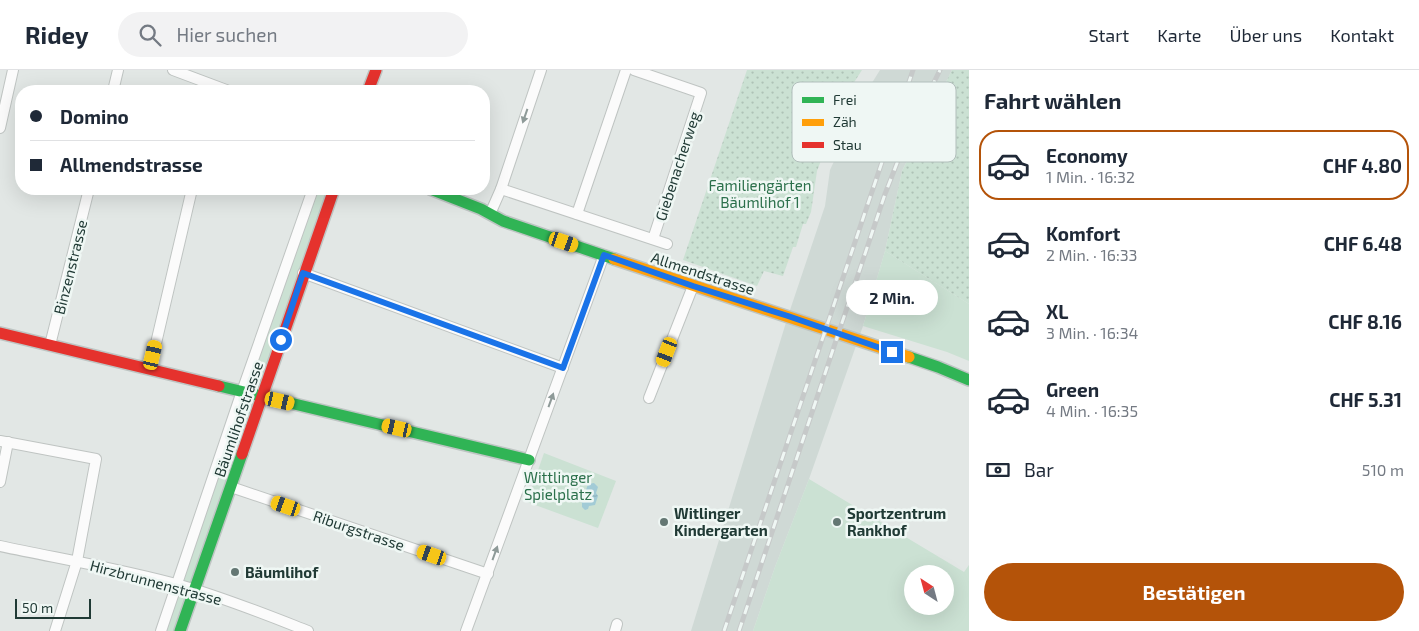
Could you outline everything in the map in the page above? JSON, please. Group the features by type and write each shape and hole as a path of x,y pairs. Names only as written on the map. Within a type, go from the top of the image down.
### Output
{"street":[{"path":"0,128 13,70"},
{"path":"114,85 118,70"},
{"path":"173,70 208,85"},
{"path":"370,85 376,70"},
{"path":"490,214 501,188 541,70"},
{"path":"577,214 626,70"},
{"name":"Giebenacherweg","path":"634,70 701,93 653,239"},
{"name":"Allmendstrasse","path":"501,188 667,244"},
{"name":"Binzenstrasse","path":"50,345 88,195"},
{"path":"150,369 191,195"},
{"name":"Bäumlihofstrasse","path":"161,631 310,195"},
{"name":"Bäumlihofstrasse","path":"180,631 303,273 332,195"},
{"name":"Allmendstrasse","path":"444,195 503,221 938,367 969,380"},
{"path":"466,631 604,255"},
{"path":"303,273 563,368"},
{"path":"649,398 693,286"},
{"path":"0,333 529,460"},
{"path":"0,482 4,441 96,459 77,561 55,631"},
{"name":"Riburgstrasse","path":"231,487 488,574"},
{"name":"Hirzbrunnenstrasse","path":"0,546 132,572 176,584 305,630"}],"shaded area":[{"path":"880,70 952,70 946,82 872,82"},
{"path":"834,162 906,162 902,171 885,251 863,326 753,631 691,631 788,316 825,206 830,170"}],"green space":[{"name":"Familiengärten Bäumlihof 1","path":"747,70 862,70 854,82 792,82 792,162 820,162 817,171 811,212 806,224 803,224 796,247 793,247 783,276 764,271 757,286 683,260"},
{"path":"952,70 969,70 969,304 885,251 902,171 906,162 956,162 956,82 946,82"},
{"path":"311,195 332,195 180,631 161,631"},
{"path":"885,251 969,304 969,361 947,352 863,326"},
{"name":"Wittlinger Spielplatz","path":"544,453 616,481 598,528 527,502"},
{"name":"Sportzentrum Rankhof","path":"809,479 952,565 904,565 904,615 954,615 954,566 964,572 969,565 969,631 753,631"}],"water":[{"path":"594,483 598,487 595,505 589,506 585,510 579,499 582,490 586,490 588,484"}],"railway":[{"path":"909,82 913,70"},
{"path":"934,82 940,70"},
{"path":"724,631 882,162"},
{"path":"739,631 885,194 897,162"}],"traffic: fast":[{"path":"445,195 481,209 503,221 614,259"},
{"path":"909,357 969,380"},
{"path":"219,386 529,460"},
{"path":"180,631 242,454"}],"traffic: slow":[{"path":"614,259 909,357"}],"traffic: jam":[{"path":"370,85 376,70"},
{"path":"242,454 332,195"},
{"path":"0,333 219,386"}],"place":[{"name":"Witlinger Kindergarten","path":"664,522"},
{"name":"Sportzentrum Rankhof","path":"837,522"},
{"name":"Bäumlihof","path":"235,572"}],"route":[{"path":"281,340 303,273 563,368 604,255 892,352"}]}
